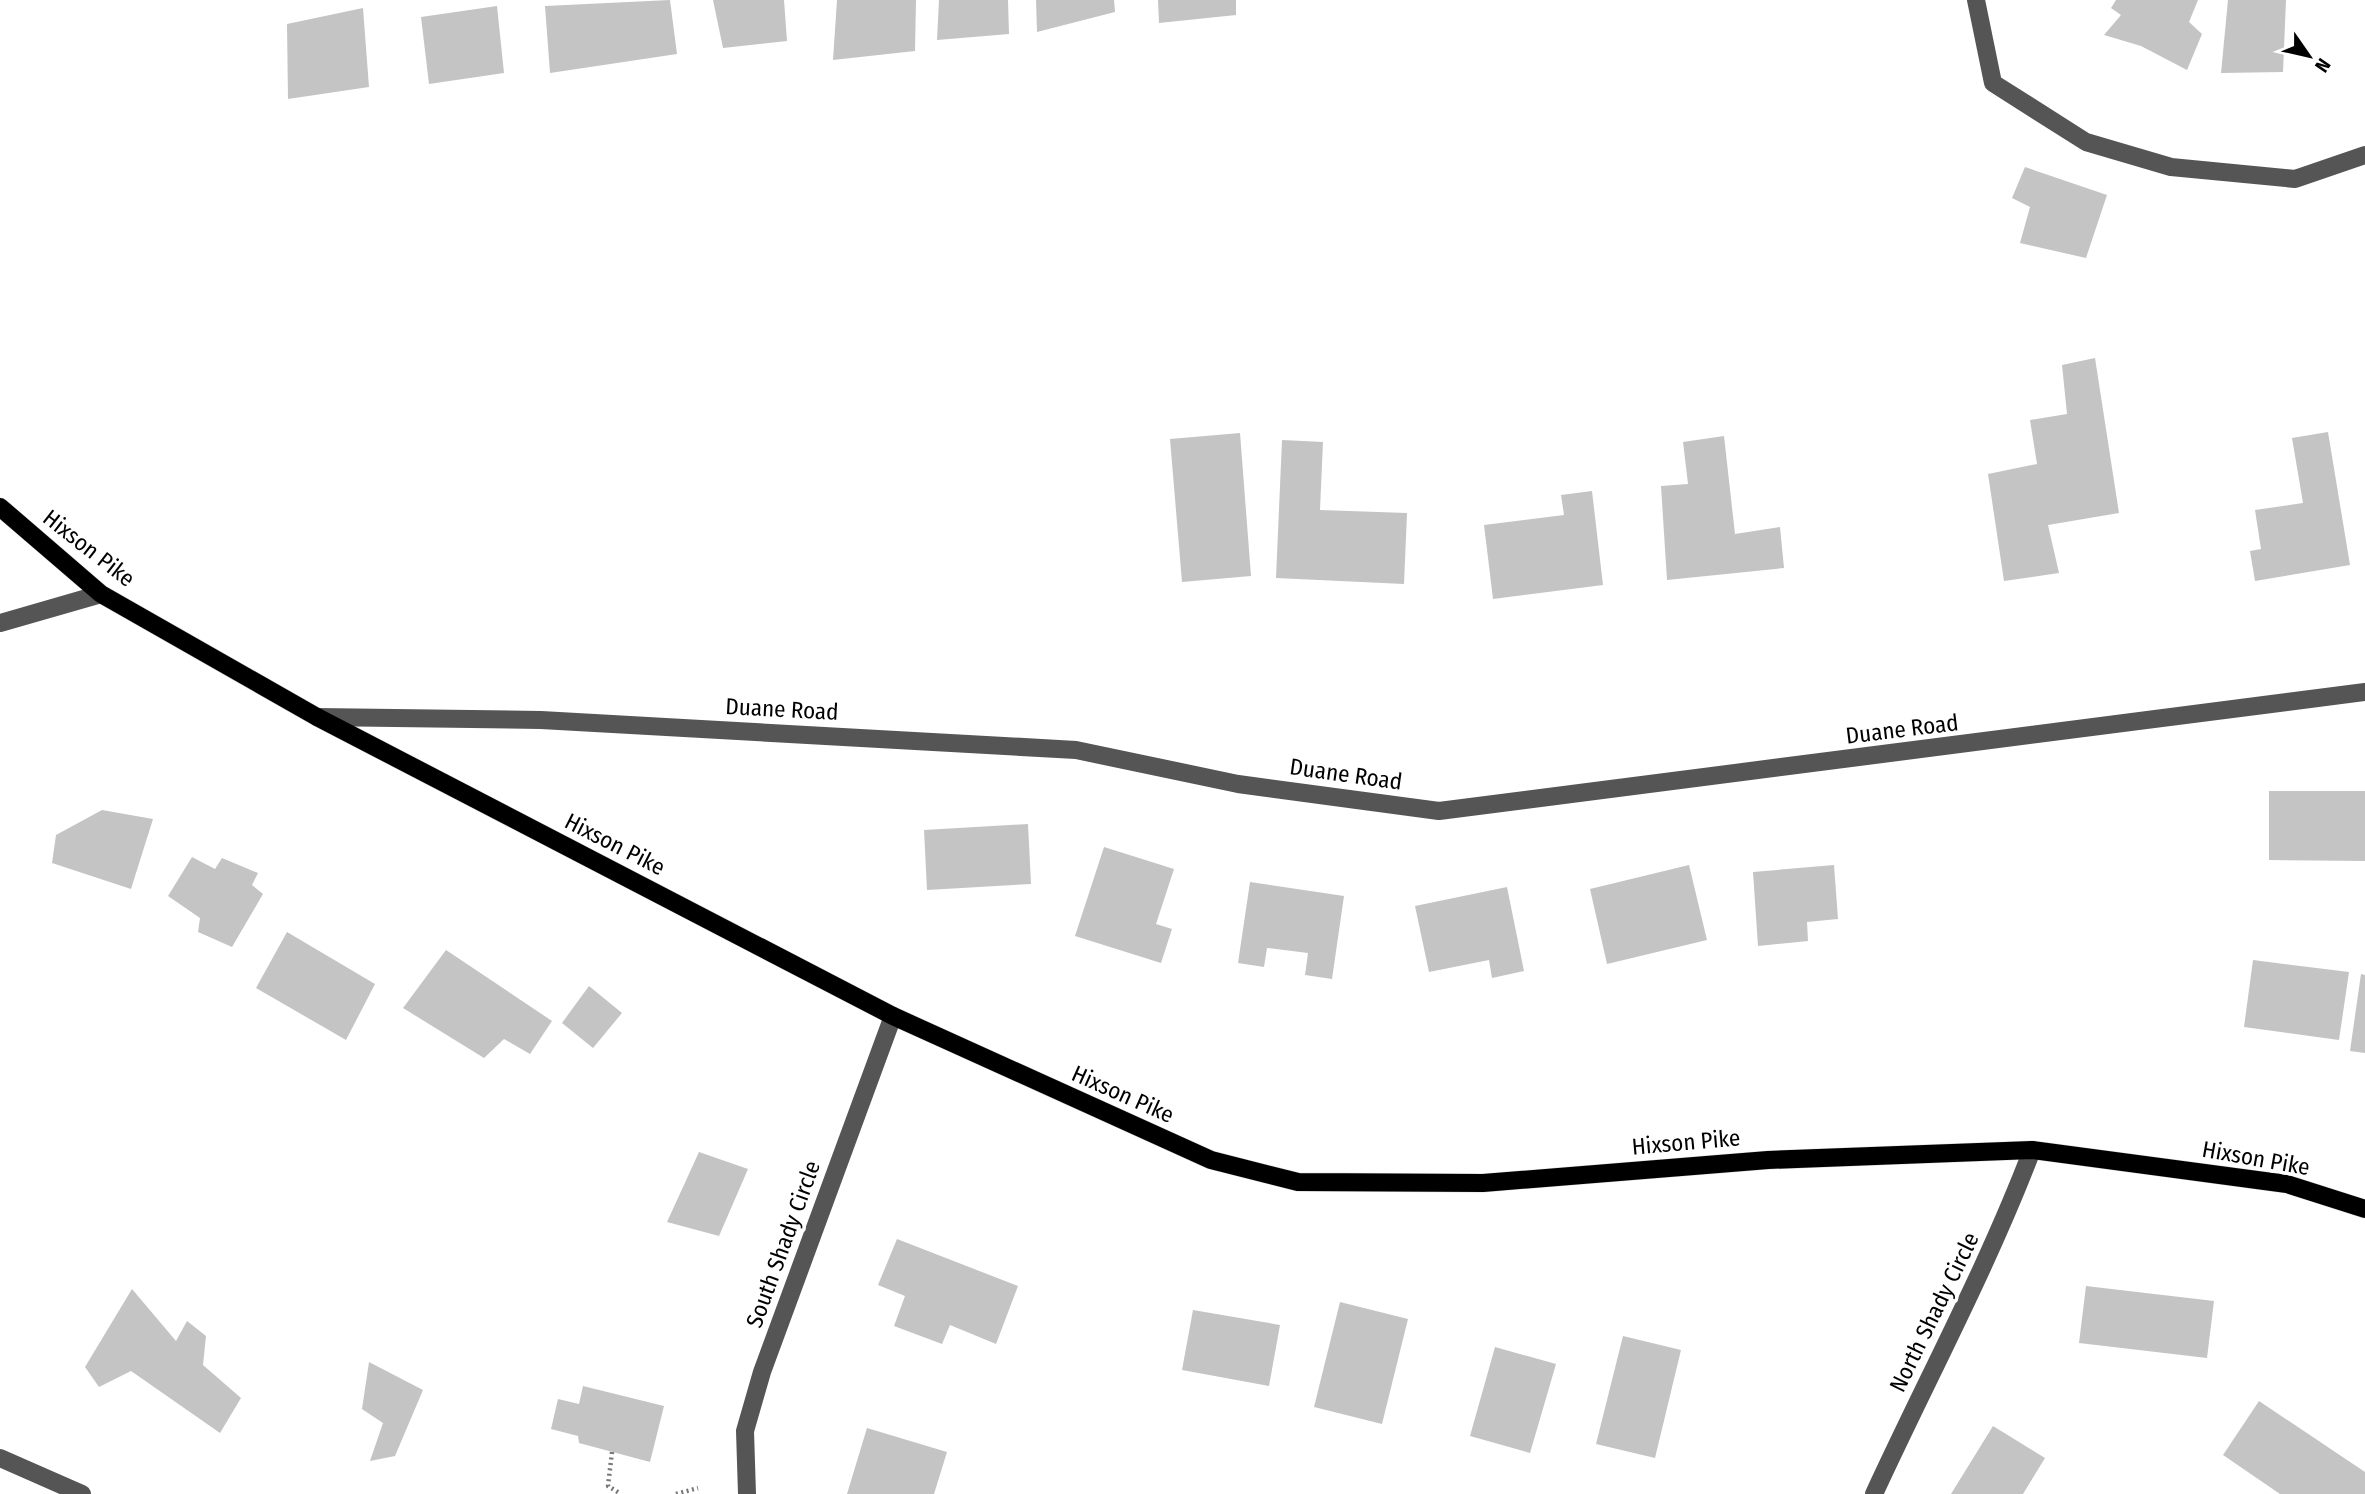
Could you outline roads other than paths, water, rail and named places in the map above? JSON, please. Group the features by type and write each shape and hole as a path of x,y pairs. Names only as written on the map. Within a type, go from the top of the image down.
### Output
{"main road":[{"name":"Hixson Pike","path":"0,508 101,594 317,717 893,1016 1211,1160 1298,1182 1483,1183 1768,1160 2032,1150 2287,1184 2365,1209"}],"street":[{"path":"1976,0 1993,83 2086,142 2171,167 2295,179 2365,155"},
{"path":"0,623 101,594"},
{"name":"Duane Road","path":"317,717 541,720 1076,750 1238,784 1438,811 2071,732 2365,692"},
{"name":"South Shady Circle","path":"747,1494 745,1432 759,1384 893,1016"},
{"name":"North Shady Circle","path":"1874,1494 2000,1234 2032,1150"},
{"path":"0,1458 82,1494"}]}
